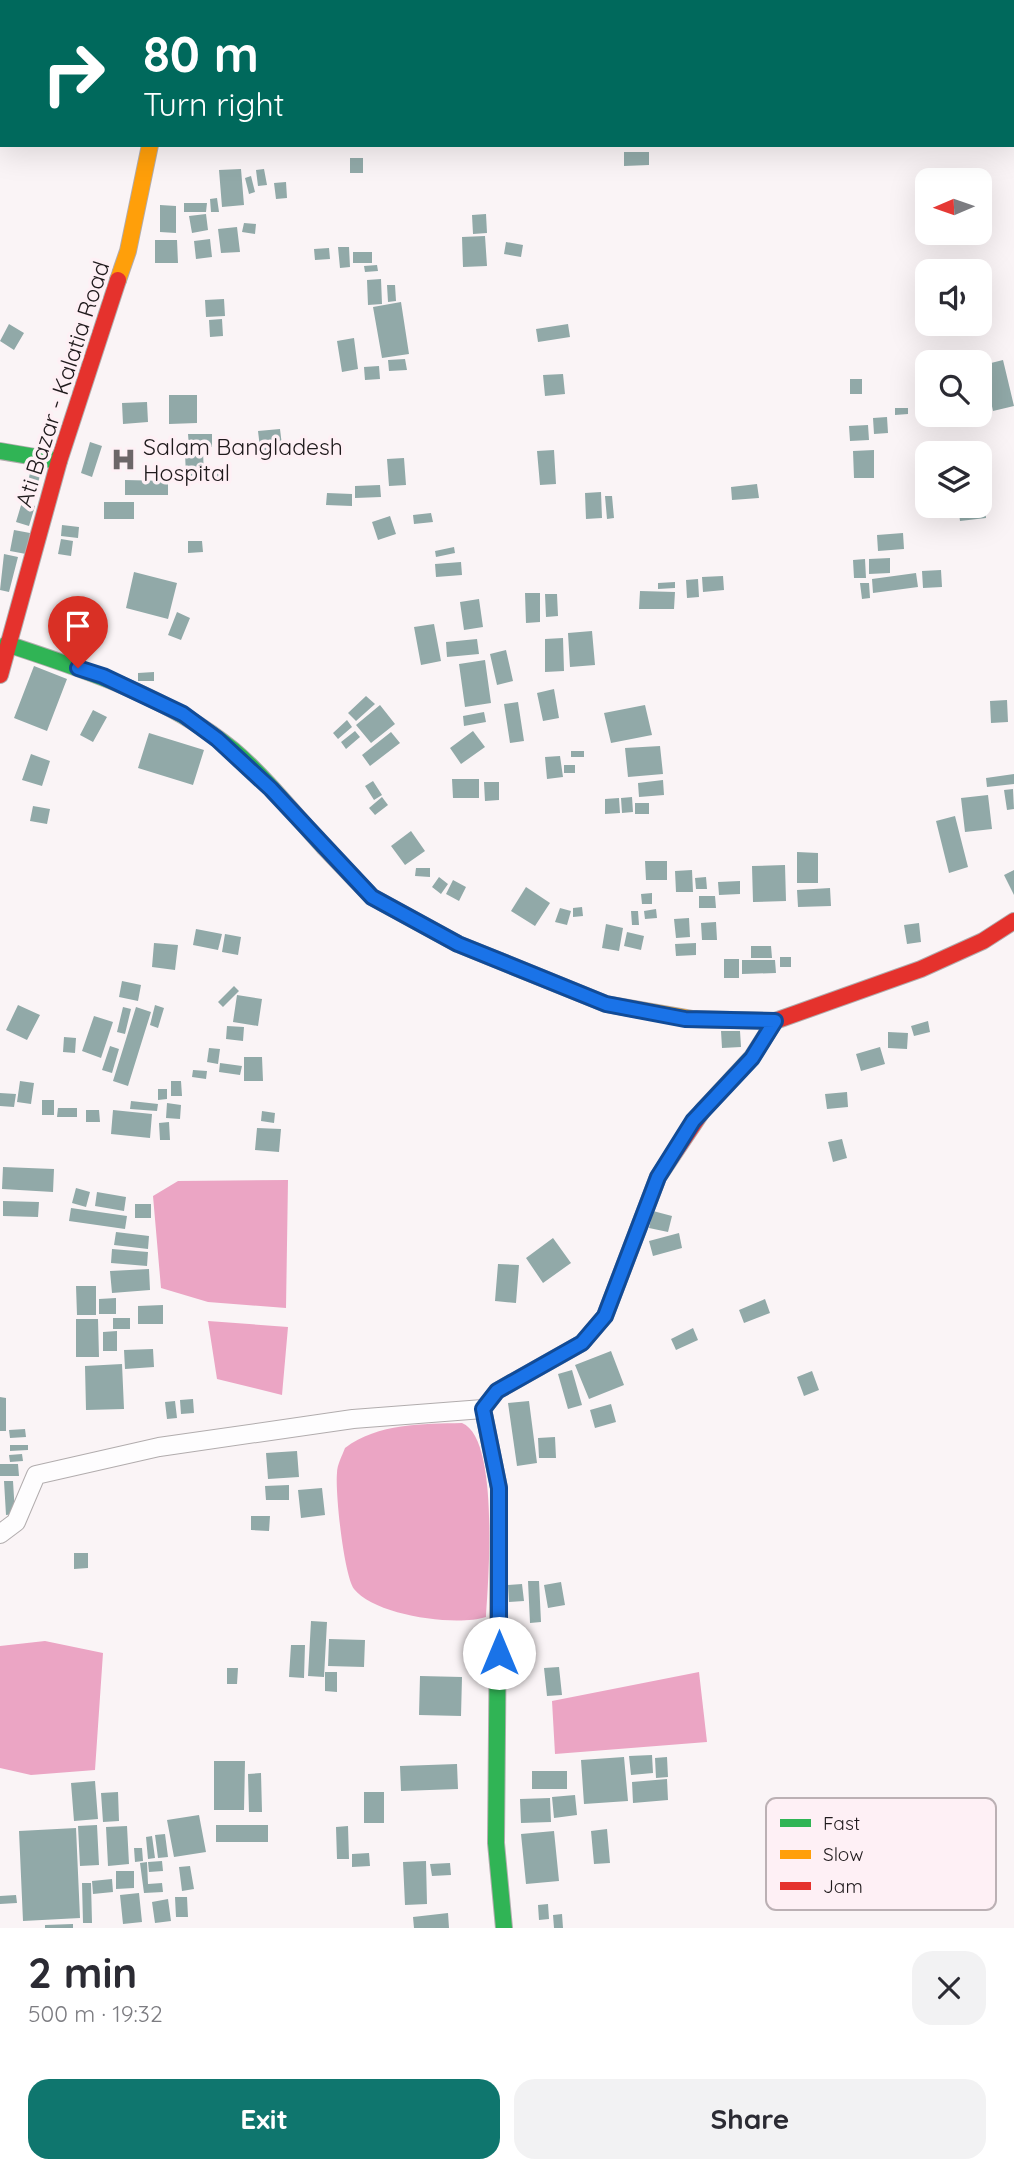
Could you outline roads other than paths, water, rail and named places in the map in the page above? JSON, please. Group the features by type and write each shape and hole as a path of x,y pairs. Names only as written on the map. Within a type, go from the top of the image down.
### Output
{"street":[{"name":"Ati Bazar - Kalatia Road","path":"0,675 59,461 128,251 150,147"},
{"path":"0,451 59,461"},
{"path":"7,644 103,676 183,714 234,751 372,897 458,944 606,1004 685,1019 775,1021 921,969 983,941 1014,921"},
{"path":"0,1534 16,1522 36,1475 184,1444 353,1419 483,1409 497,1391 582,1343 605,1316 658,1177 693,1121 752,1058 775,1021"},
{"path":"483,1409 499,1488 496,1843 504,1928"}],"place":[{"name":"Salam Bangladesh Hospital","path":"123,459"}]}
